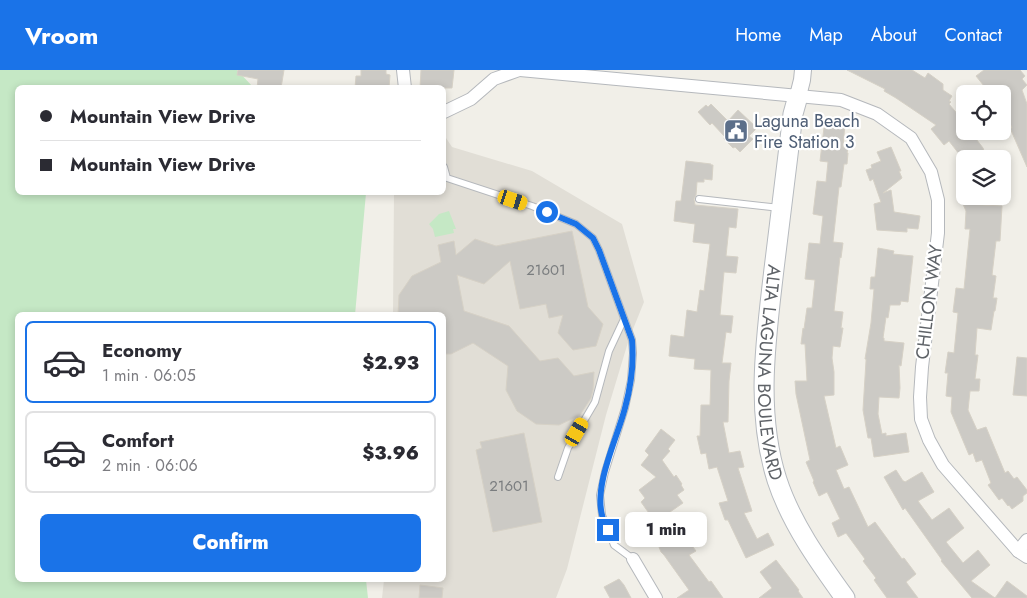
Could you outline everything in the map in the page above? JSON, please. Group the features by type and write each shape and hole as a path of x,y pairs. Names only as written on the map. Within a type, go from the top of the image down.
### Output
{"main road":[{"name":"ALTA LAGUNA BOULEVARD","path":"798,96 793,114 764,349 763,392 767,437 777,480 790,512 810,547 845,598"}],"street":[{"path":"403,70 404,85"},
{"path":"446,111 472,99 490,74 520,70"},
{"name":"CHILLON WAY","path":"520,70 841,100 877,114 911,138 931,172 938,200 938,233 922,367 921,419 929,440 943,464 1022,554"},
{"name":"ALTA LAGUNA BOULEVARD","path":"798,96 803,70"},
{"path":"1022,554 1027,540"},
{"path":"633,559 656,598"}],"lane":[{"path":"446,178 532,206 576,224 593,238 599,250 632,340 633,353 631,380 625,408 605,472 600,495 602,515 614,545 633,559"},
{"path":"699,199 782,208"},
{"path":"558,477 568,448 595,402 609,351 624,320"}],"shaded area":[{"path":"446,138 452,147 532,171 622,224 644,302 629,339 606,415 567,569 556,598 382,598 384,582 446,582 446,312 393,312 394,195 446,195"}],"green space":[{"path":"0,70 237,70 251,85 15,85 15,195 366,195 355,312 15,312 15,582 366,582 368,598 0,598"},
{"path":"449,211 456,229 453,229 454,233 435,237 433,229 429,224 439,214"}],"building":[{"path":"238,70 284,70 282,85 257,85 258,79 237,75"},
{"path":"361,70 386,70 386,74 390,75 389,85 355,85 356,76 361,76"},
{"path":"421,70 454,70 452,88 446,88 446,85 420,85"},
{"path":"847,70 912,70 925,78 928,73 943,84 943,90 952,96 949,104 956,112 956,140 977,140 984,150 956,150 949,141 944,145 931,129 936,125 884,91 885,89"},
{"path":"984,70 1020,70 1025,76 1022,79 1027,85 1022,90 1027,104 1027,167 1011,130 1011,85 983,85 976,76"},
{"path":"711,104 728,121 738,110 757,128 749,136 753,139 740,152 735,147 733,148 712,123 710,125 698,112 706,105 708,107"},
{"path":"825,119 845,123 843,147 848,148 847,164 844,164 841,187 839,187 833,242 843,243 834,311 843,312 841,328 843,328 840,347 833,346 834,395 824,396 836,448 840,446 848,465 836,470 844,489 849,487 868,527 875,522 902,559 904,558 916,574 906,582 918,598 887,598 874,580 876,578 863,561 865,559 846,533 838,537 832,523 840,519 827,492 819,496 806,462 810,460 795,381 807,381 805,344 801,344 807,308 812,308 815,280 805,279 809,243 820,244 823,216 813,214 817,181 826,182 828,162 820,161"},
{"path":"891,147 902,178 883,193 891,190 894,212 920,216 918,229 907,228 907,232 877,230 874,204 881,202 873,179 870,181 866,170 872,168 871,165 881,161 877,152"},
{"path":"686,161 713,165 712,180 704,179 704,182 697,182 694,199 695,205 738,209 736,228 729,227 726,256 738,257 736,273 724,272 720,315 733,316 731,333 726,332 722,363 731,363 728,422 723,422 729,453 740,451 744,467 738,468 752,511 744,513 757,539 768,533 774,545 746,558 728,520 725,520 719,503 728,501 717,467 709,469 706,453 701,454 697,436 700,436 701,405 710,405 711,370 694,369 695,359 669,356 671,335 684,337 687,310 697,312 700,290 704,291 710,244 693,242 695,224 674,221 676,201 681,201"},
{"path":"963,205 1002,206 1000,241 996,241 992,275 996,276 993,298 997,298 995,311 991,330 977,328 975,355 978,355 975,379 980,379 979,391 970,391 968,410 977,430 986,427 1005,473 1008,471 1014,479 1017,477 1027,490 1027,493 1023,496 1023,501 1012,509 1002,498 999,500 988,485 991,483 982,460 976,462 973,453 969,455 951,412 952,397 946,396 948,373 945,373 948,352 954,353 958,313 953,312 956,288 964,289 970,229 965,229 966,211"},
{"path":"572,231 588,307 603,324 596,346 573,350 558,333 563,315 549,318 546,304 520,309 510,261 484,284 457,275 464,311 509,326 540,361 558,358 574,376 594,372 591,398 580,415 559,425 536,424 517,411 506,390 508,366 473,343 451,354 446,354 446,312 398,312 399,295 412,276 441,262 438,245 454,241 456,255 475,239 496,246"},
{"path":"878,248 894,251 893,254 913,256 908,302 901,301 900,305 890,305 883,338 884,341 904,343 901,366 899,365 899,398 879,397 878,414 882,434 886,433 886,436 906,433 909,452 874,457 871,438 868,438 863,410 865,359 874,289 870,289 871,277 875,277"},
{"path":"1017,357 1027,358 1027,396 1013,395"},
{"path":"661,429 675,440 668,449 670,451 662,460 674,477 676,475 684,490 677,495 683,503 670,512 690,537 687,539 696,551 689,555 723,598 677,598 689,590 652,537 661,530 641,502 645,498 639,490 656,477 641,465 649,455 645,451"},
{"path":"524,433 542,522 493,532 476,450 482,448 480,442"},
{"path":"896,470 905,482 922,472 934,492 918,501 932,520 949,508 964,528 946,542 963,563 978,550 990,565 971,581 995,598 972,598 941,561 905,508 903,510 884,477"},
{"path":"776,560 803,598 759,598 772,588 760,572"},
{"path":"619,579 631,598 610,598 604,587"},
{"path":"1007,581 1027,596 1027,598 995,598"},
{"path":"420,585 443,588 442,598 419,598"}],"place":[{"name":"Laguna Beach Fire Station 3","path":"736,131"}],"route":[{"path":"547,212 576,224 593,238 632,340 631,380 600,495 602,515 608,530"}]}
